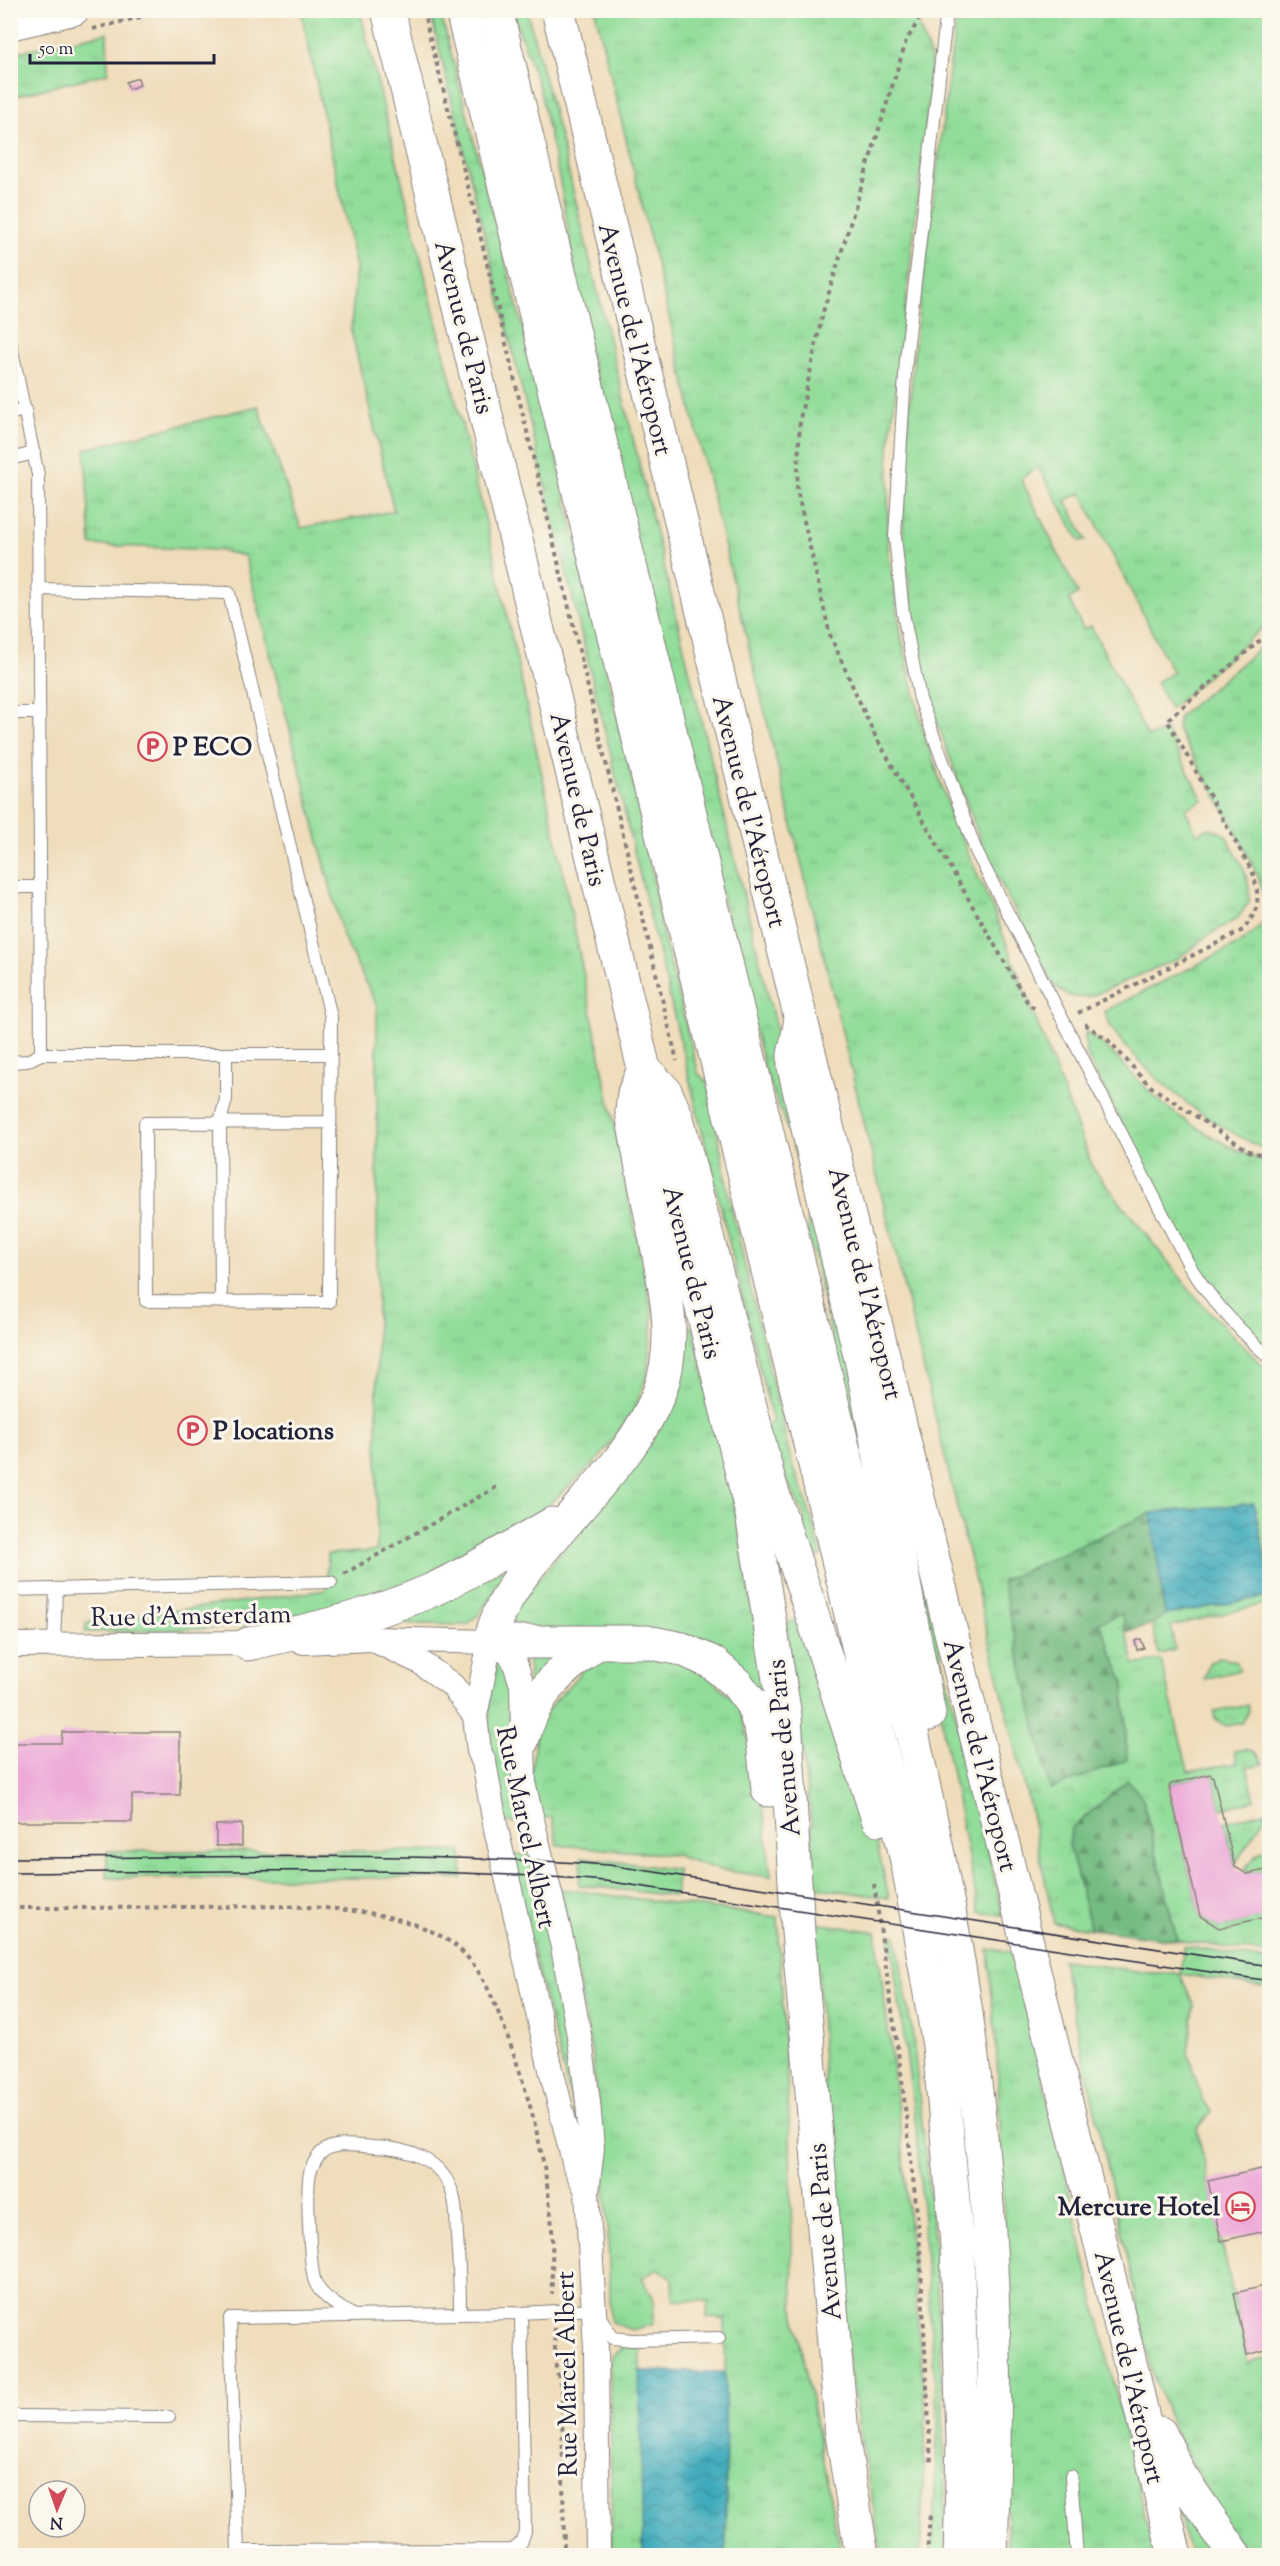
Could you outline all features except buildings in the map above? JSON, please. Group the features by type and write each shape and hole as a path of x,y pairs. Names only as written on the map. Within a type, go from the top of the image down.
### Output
{"highway":[{"name":"Avenue de Paris","path":"388,10 752,1514 785,1716 798,1932 842,2434 862,2556"},
{"path":"406,82 414,49 409,10"},
{"path":"462,10 892,1790 939,2046 957,2245 963,2441 960,2556"},
{"path":"496,10 913,1737 945,1887 962,1986 974,2080 987,2220 994,2350 991,2556"},
{"path":"537,10 557,83 562,91 580,105"},
{"name":"Avenue de l'Aéroport","path":"558,10 801,1020 1134,2379 1174,2556"},
{"path":"801,1020 794,1067 862,1364 951,1819 951,1860 945,1887"},
{"path":"798,1932 775,1862 762,1732 747,1697 737,1684 713,1663 682,1649 647,1642 490,1642 494,1623 512,1589 534,1558 624,1456 641,1430 660,1391 668,1357 667,1291 632,1111 634,1093 644,1069 665,1091 677,1118 769,1481 878,1818 891,1879 923,1957"},
{"path":"248,1644 336,1624 433,1589 580,1508"},
{"path":"522,1740 533,1707 546,1688 558,1674 596,1643"},
{"path":"1134,2379 1181,2477 1236,2556"}],"street":[{"path":"10,26 74,10"},
{"name":"Rue d'Amsterdam","path":"372,1639 420,1662 452,1685 475,1716"},
{"name":"Rue d'Amsterdam","path":"10,1645 248,1644 372,1639 490,1642"},
{"name":"Rue Marcel Albert","path":"587,2192 575,2166 549,2061 496,1829 484,1762 479,1751 475,1716 490,1642 509,1653 522,1685 524,1787 563,1947 581,2047 592,2148 587,2192 595,2309 597,2556"}],"lane":[{"path":"947,10 906,359 895,537 903,613 920,699 976,851 1196,1275 1242,1331 1269,1358"},
{"path":"10,341 38,475 41,1054"},
{"path":"10,414 26,410"},
{"path":"10,459 34,453"},
{"path":"38,589 229,593 329,1009 331,1054 329,1302 146,1301 145,1123 330,1122"},
{"path":"10,713 39,713"},
{"path":"10,887 40,887"},
{"path":"10,1062 27,1061 41,1054 331,1054"},
{"path":"221,1302 220,1122 226,1099 226,1054"},
{"path":"10,1590 331,1582"},
{"path":"54,1645 56,1590"},
{"path":"352,2316 330,2299 316,2284 310,2261 309,2174 320,2153 328,2148 341,2145 397,2148 416,2154 436,2166 449,2183 454,2198 460,2314"},
{"path":"521,2313 525,2531 521,2543 513,2550 238,2551 230,2318 521,2313 595,2309 613,2338 632,2340 719,2338"},
{"path":"10,2416 169,2416"},
{"path":"1071,2476 1077,2556"}],"path":[{"path":"423,10 478,226 678,1066"},
{"path":"925,10 906,41 823,312 800,419 797,490 830,635 873,732 1029,1005 1050,1017 1088,1025 1109,1041 1150,1086 1249,1151 1269,1157"},
{"path":"1063,1018 1243,930 1256,914 1258,889 1253,873 1167,720 1269,632"},
{"path":"331,1582 498,1486"},
{"path":"874,1884 902,2080 919,2231 932,2471"},
{"path":"10,1908 346,1909 402,1921 434,1934 457,1947 489,1988 525,2085 547,2182 552,2220 551,2284"},
{"path":"554,2331 556,2368 562,2390 564,2556"},
{"path":"927,2556 931,2503"}],"green space":[{"path":"301,11 360,11 491,543 557,843 653,1317 647,1375 634,1411 598,1460 511,1538 391,1596 295,1621 200,1629 85,1632 86,1623 326,1590 328,1554 377,1551 377,1006 343,936 245,556 217,550 91,545 85,449 258,406 301,528 394,511 351,330 356,267"},
{"path":"430,11 440,11 557,459 647,844 661,927 698,1073 709,1084 730,1202 791,1460 807,1503 822,1556 804,1562 804,1514 758,1426 773,1423"},
{"path":"512,11 527,11 562,145 803,1140 870,1443 868,1498 808,1233 808,1212 800,1170 764,1068 585,332 561,187 539,87"},
{"path":"595,11 913,11 931,58 931,83 889,449 888,546 902,640 922,726 951,814 997,919 1093,1168 1199,1301 1270,1373 1269,1577 1254,1503 1151,1513 1002,1581 1124,1682 1098,1622 1122,1614 1134,1665 1161,1660 1188,1771 1237,1763 1234,1751 1239,1750 1252,1751 1261,1759 1263,1764 1247,1767 1255,1800 1221,1809 1213,1777 1210,1774 1171,1784 1169,1787 1200,1916 1219,1928 1269,1916 1269,1954 1177,1940 1143,1799 1069,1844 1091,1929 1054,1923 1030,1808"},
{"path":"957,11 1269,11 1269,622 1170,709 1156,682 1173,673 1081,493 1066,500 1086,540 1080,541 1038,467 1021,479 1078,594 1069,599 1083,629 1091,626 1148,737 1166,730 1203,800 1185,809 1197,834 1210,828 1225,834 1244,869 1249,887 1249,902 1237,919 1210,934 1179,958 1089,997 1067,995 1051,981 984,850 931,706 921,665 903,541 904,474 915,342"},
{"path":"107,33 108,73 11,97 11,53"},
{"path":"1269,640 1269,1151 1231,1132 1179,1097 1147,1069 1119,1039 1105,1011 1240,943 1256,930 1265,918 1267,913 1265,898 1258,876 1231,822 1177,729 1179,717"},
{"path":"1085,1032 1104,1046 1164,1105 1192,1125 1224,1143 1269,1163 1269,1350 1253,1337 1200,1275 1086,1054"},
{"path":"693,1327 733,1498 771,1718 727,1662 512,1629 516,1607 594,1511 679,1328"},
{"path":"1151,1513 1165,1615 1152,1624 1126,1632 1122,1614 1099,1622 1124,1682 1127,1760 1050,1789 1002,1581"},
{"path":"918,1557 1003,1915 979,1912 921,1617"},
{"path":"511,1566 481,1612 467,1625 378,1623"},
{"path":"1269,1596 1269,1603 1171,1626 1175,1650 1159,1654 1152,1624 1165,1615"},
{"path":"803,1619 874,1831 889,1898 814,1887 811,1821 786,1623"},
{"path":"558,1655 528,1691 529,1656"},
{"path":"683,1655 737,1702 760,1778 771,1877 719,1870 675,1855 558,1845 552,1817 539,1819 531,1776 537,1722 594,1657"},
{"path":"1221,1657 1236,1662 1240,1670 1204,1679 1209,1663"},
{"path":"500,1660 509,1669 526,1823 503,1822 491,1762 490,1697 497,1661"},
{"path":"1247,1705 1249,1711 1242,1723 1226,1726 1215,1718 1214,1712"},
{"path":"1128,1780 1143,1799 1177,1940 1091,1929 1069,1844 1071,1829"},
{"path":"1268,1811 1235,1864 1224,1822"},
{"path":"1269,1849 1269,1869 1247,1874 1246,1867 1260,1852"},
{"path":"107,1851 462,1851 462,1878 107,1878"},
{"path":"508,1854 533,1855 558,1959 579,2128 578,2128"},
{"path":"582,1857 678,1870 675,1896 579,1885"},
{"path":"561,1889 778,1917 790,2137 793,2305 841,2555 726,2555 725,2319 707,2318 708,2301 673,2300 672,2279 658,2268 642,2278 653,2297 654,2324 632,2330 611,2322 607,2206 592,2053"},
{"path":"815,1923 876,1932 902,2141 926,2416 920,2555 882,2555 856,2407 843,2318 833,2219"},
{"path":"890,1934 896,1935 913,2037 935,2247 947,2555 932,2555 938,2424 916,2126"},
{"path":"1184,1946 1269,1961 1269,1988 1180,1974 1194,2006 1188,2053 1202,2100 1212,2112 1197,2129 1248,2362 1269,2357 1269,2424 1265,2426 1270,2444 1269,2555 1242,2555 1173,2428 1153,2375 1062,1960 1150,1973 1180,1973"},
{"path":"988,1949 1013,1952 1154,2555 1007,2555 1005,2241 997,2058"},
{"path":"625,2346 640,2349 643,2555 612,2555 610,2364 613,2355"},
{"path":"1168,2474 1217,2555 1190,2555"}],"water":[{"path":"1254,1503 1269,1577 1269,1596 1165,1615 1151,1513"},
{"path":"639,2371 725,2372 726,2555 643,2555"}],"tram line":[{"path":"10,1858 310,1856 460,1858 609,1865 1270,1966"},
{"path":"10,1873 382,1871 605,1881 1270,1981"}],"place":[{"name":"P ECO","path":"152,746"},
{"name":"P locations","path":"192,1430"},
{"name":"Mercure Hotel","path":"1241,2206"}]}
